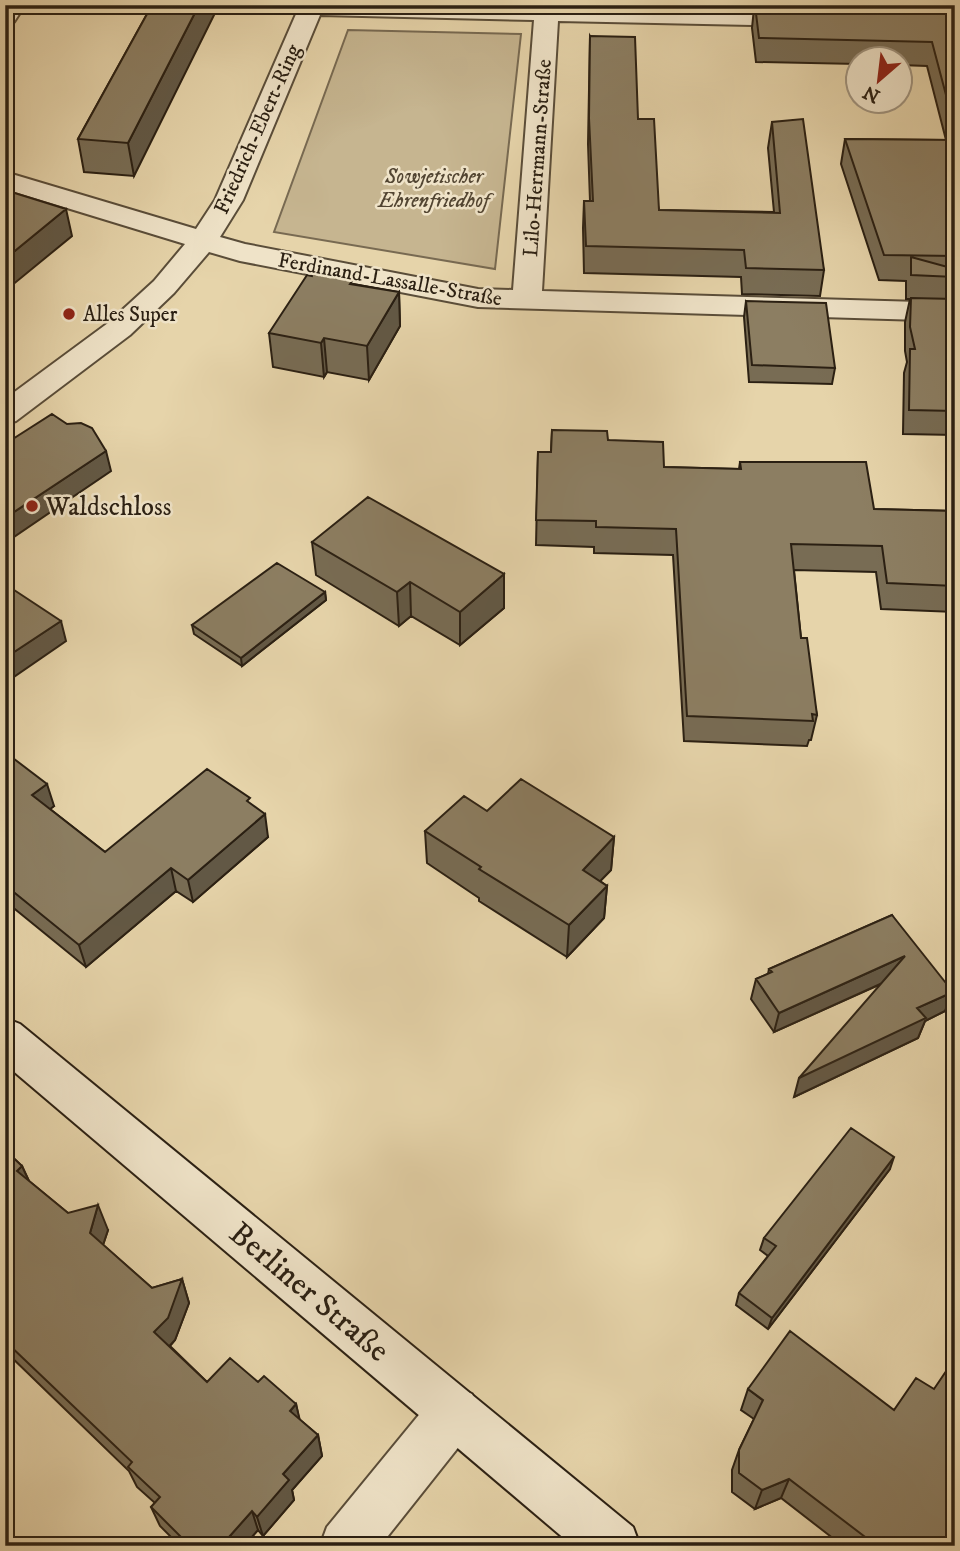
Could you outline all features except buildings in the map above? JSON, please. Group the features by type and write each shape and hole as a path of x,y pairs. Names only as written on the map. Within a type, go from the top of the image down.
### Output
{"street":[{"path":"5,17 13,5"},
{"path":"311,7 546,15 830,20"},
{"name":"Friedrich-Ebert-Ring","path":"5,414 119,329 164,287 203,241 229,200 311,7"},
{"name":"Lilo-Herrmann-Straße","path":"527,301 546,15"},
{"name":"Ferdinand-Lassalle-Straße","path":"5,180 240,252 478,298 955,312"},
{"name":"Berliner Straße","path":"5,1037 614,1546"},
{"path":"346,1546 454,1412"}],"green space":[{"name":"Sowjetischer Ehrenfriedhof","path":"348,30 521,34 495,269 274,232"}],"place":[{"name":"Alles Super","path":"69,314"},
{"name":"Waldschloss","path":"32,506"}]}
